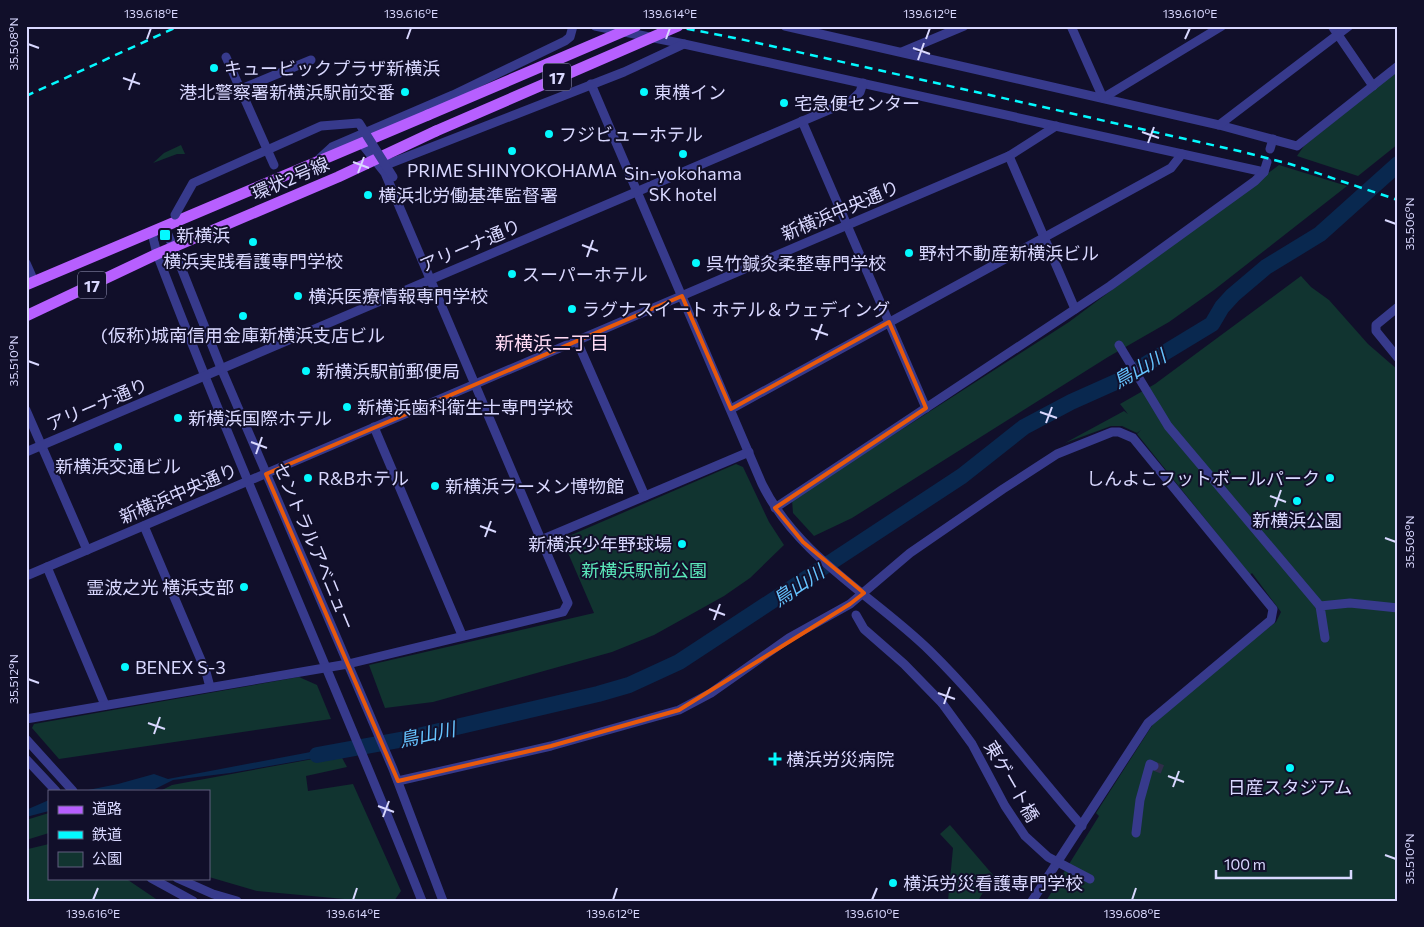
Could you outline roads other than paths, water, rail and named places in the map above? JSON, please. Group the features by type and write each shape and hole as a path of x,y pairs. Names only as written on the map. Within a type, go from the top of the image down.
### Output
{"main road":[{"name":"環状2号線","path":"30,283 362,144 636,26"},
{"name":"環状2号線","path":"26,316 157,254 338,177 375,158 678,26"}],"street":[{"path":"313,164 332,147 453,95 558,45 570,37 572,26"},
{"path":"595,26 1264,172"},
{"path":"785,26 1219,125 1297,146 1398,66"},
{"path":"902,52 964,26"},
{"path":"1071,26 1103,98"},
{"path":"1103,98 1222,26"},
{"path":"1332,26 1373,86"},
{"path":"1219,125 1349,26"},
{"path":"375,158 391,163 591,84 684,44"},
{"path":"226,57 274,164"},
{"path":"241,89 311,60"},
{"path":"591,84 749,452 775,508 805,544 915,636 945,666 1082,826"},
{"name":"アリーナ通り","path":"26,452 852,100 857,96 863,84"},
{"path":"175,215 193,183 321,126 358,121 394,177"},
{"path":"802,121 926,408"},
{"name":"新横浜中央通り","path":"26,576 1009,156 1056,126"},
{"path":"1270,149 1273,139"},
{"path":"26,719 348,664 563,612 567,608 568,603 385,173 362,144"},
{"path":"731,409 1171,168 1182,154"},
{"path":"1009,156 1075,309"},
{"path":"775,508 1110,286 1264,172 1267,162"},
{"name":"セントラルアベニュー","path":"165,227 221,368 393,769 443,901"},
{"name":"セントラルアベニュー","path":"152,233 157,254 204,376 247,482 372,774 422,901"},
{"path":"26,263 30,283"},
{"path":"1398,306 1376,325 1376,331 1398,358"},
{"path":"577,341 645,496"},
{"path":"1121,348 1148,396 1168,426 1320,606 1325,638"},
{"path":"26,410 87,550"},
{"path":"374,428 462,635"},
{"path":"398,782 551,746 680,710 711,693 789,638 850,604 910,553 1058,454 1112,432 1119,432 1133,438 1273,609 1274,614 1271,620 1152,719 1032,901"},
{"path":"541,540 749,452"},
{"path":"144,526 206,672 210,687"},
{"path":"47,568 105,705"},
{"path":"1320,606 1350,603 1398,608"},
{"name":"東ゲート橋","path":"856,614 864,629 904,664 942,703 972,744 1005,806 1025,836 1048,857 1090,879"},
{"path":"26,740 73,790"},
{"path":"26,759 55,790"},
{"path":"1136,833 1145,778 1150,764 1154,766"},
{"path":"155,880 193,901"},
{"path":"182,880 213,894 237,901"}],"water":[{"path":"337,747 338,754 230,773 173,780 155,789 88,790 154,774 168,779"},
{"path":"48,800 48,811 26,817 26,810"}],"waterway":[{"name":"鳥山川","path":"317,755 405,739 598,694 629,685 679,662 962,476 1024,427 1071,402 1118,381 1212,324 1222,307 1233,295 1266,267 1320,234 1398,164"}],"tunnel":[{"path":"1154,766 1164,770"}],"railway":[{"path":"26,96 179,26"},
{"path":"673,26 740,39 1239,151 1290,164 1398,200"}],"place":[{"name":"キュービックプラザ新横浜","path":"214,68"},
{"name":"港北警察署新横浜駅前交番","path":"405,92"},
{"name":"東横イン","path":"644,92"},
{"name":"宅急便センター","path":"784,103"},
{"name":"フジビューホテル","path":"549,134"},
{"name":"PRIME SHINYOKOHAMA","path":"512,151"},
{"name":"Sin-yokohama SK hotel","path":"683,154"},
{"name":"横浜北労働基準監督署","path":"368,195"},
{"name":"新横浜","path":"165,235"},
{"name":"横浜実践看護専門学校","path":"253,242"},
{"name":"野村不動産新横浜ビル","path":"909,253"},
{"name":"呉竹鍼灸柔整専門学校","path":"696,263"},
{"name":"スーパーホテル","path":"512,274"},
{"name":"横浜医療情報専門学校","path":"298,296"},
{"name":"ラグナスイート ホテル＆ウェディング","path":"572,309"},
{"name":"(仮称)城南信用金庫新横浜支店ビル","path":"243,316"},
{"name":"新横浜駅前郵便局","path":"306,371"},
{"name":"新横浜歯科衛生士専門学校","path":"347,407"},
{"name":"新横浜国際ホテル","path":"178,418"},
{"name":"新横浜交通ビル","path":"118,447"},
{"name":"R&Bホテル","path":"308,478"},
{"name":"しんよこフットボールパーク","path":"1330,478"},
{"name":"新横浜ラーメン博物館","path":"435,486"},
{"name":"新横浜公園","path":"1297,501"},
{"name":"新横浜少年野球場","path":"682,544"},
{"name":"霊波之光 横浜支部","path":"244,587"},
{"name":"BENEX S-3","path":"125,667"},
{"name":"横浜労災病院","path":"775,759"},
{"name":"日産スタジアム","path":"1290,768"},
{"name":"横浜労災看護専門学校","path":"893,883"}],"district":[{"name":"新横浜二丁目","path":"552,342"}],"park label":[{"name":"新横浜駅前公園","path":"644,570"}]}
